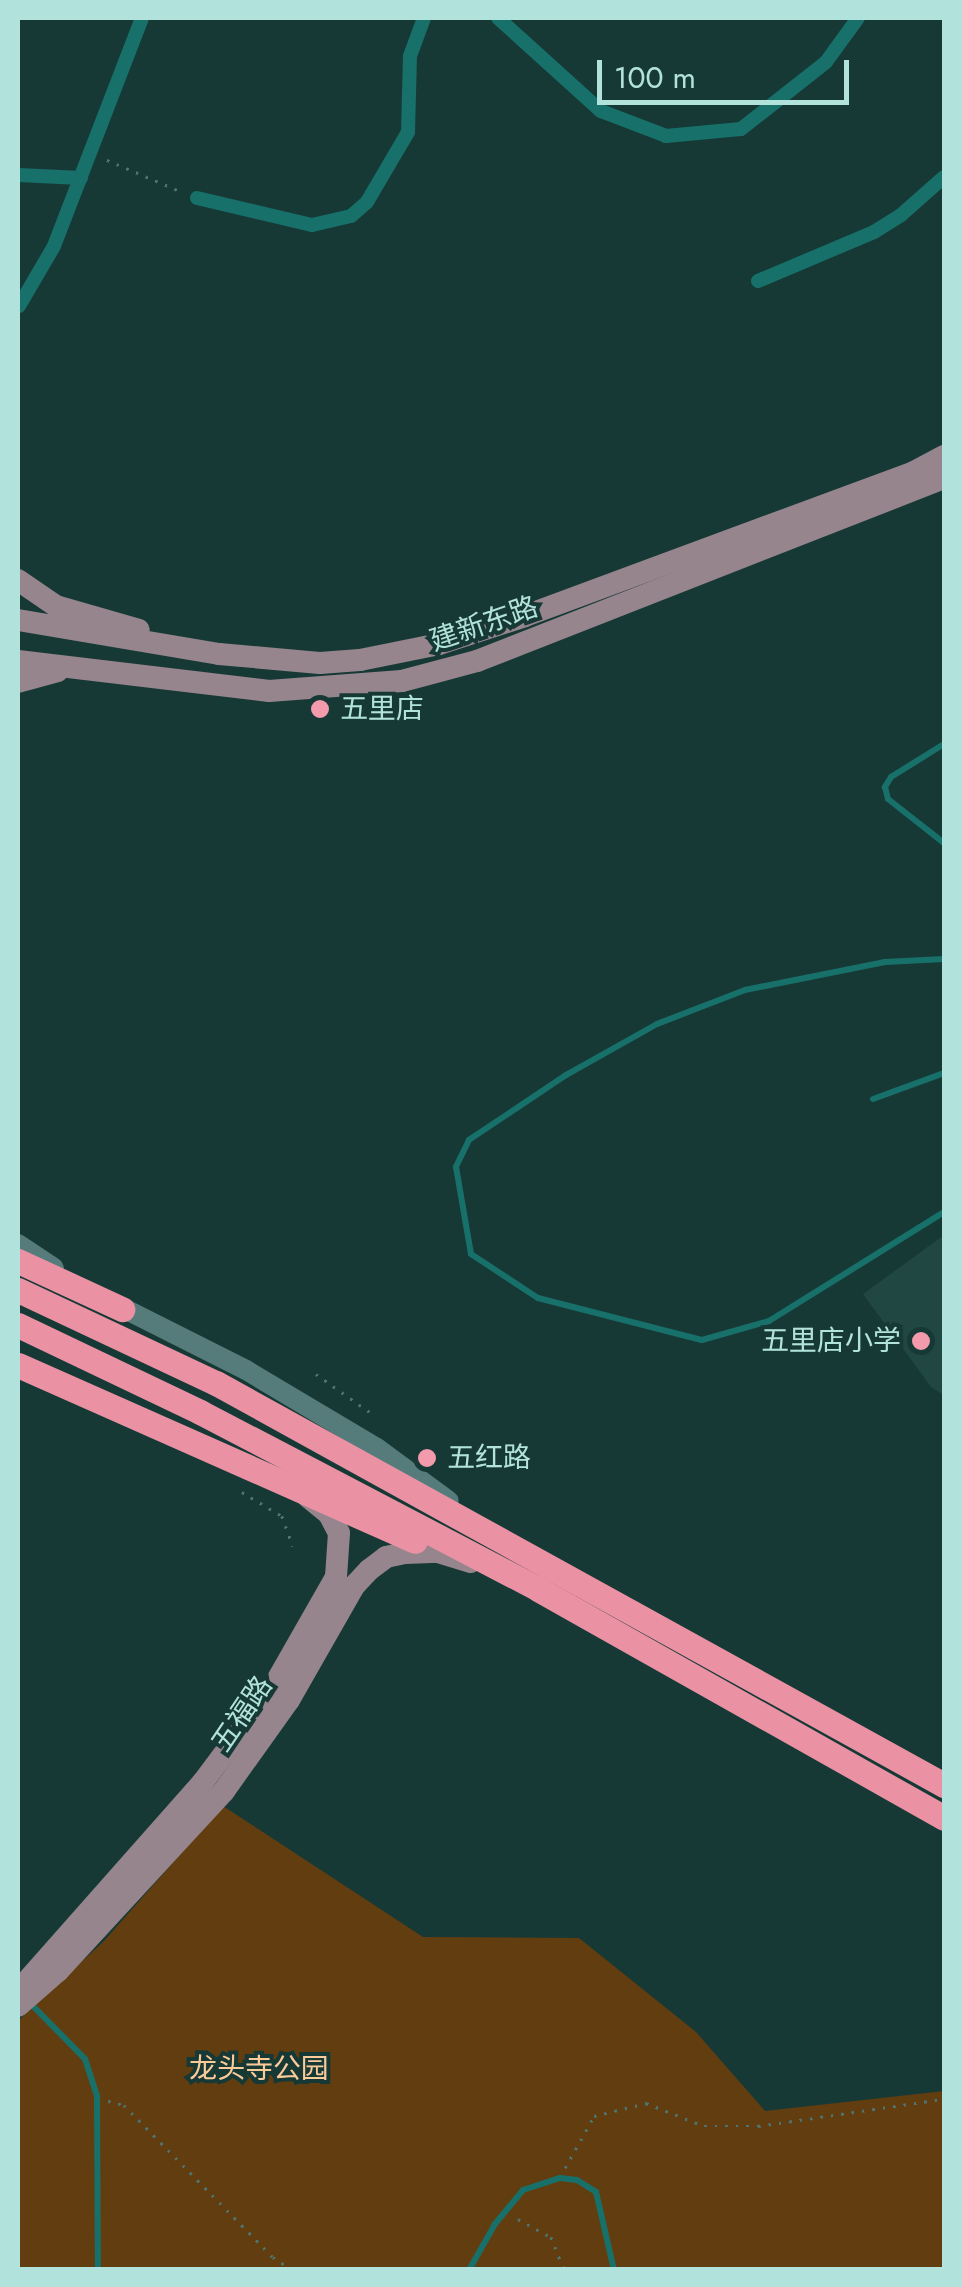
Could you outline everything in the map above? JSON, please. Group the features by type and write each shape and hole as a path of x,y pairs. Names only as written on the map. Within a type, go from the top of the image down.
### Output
{"highway":[{"path":"18,1261 122,1309"},
{"path":"18,1290 216,1383 944,1785"},
{"path":"18,1325 200,1412 538,1589 944,1818"},
{"path":"18,1364 438,1552"}],"main road":[{"name":"建新东路","path":"18,620 219,654 320,663 360,660 439,644 896,479 944,456"},
{"name":"建新东路","path":"18,661 268,691 402,682 477,661 944,478"},
{"path":"18,580 56,606 219,654"},
{"path":"18,682 70,668 63,657 66,646 114,638"},
{"path":"18,1244 122,1309 225,1358 377,1448 495,1535"},
{"name":"五福路","path":"21,1999 203,1782 271,1691 336,1577 339,1532 329,1514 284,1483"},
{"name":"五福路","path":"21,1999 224,1791 290,1700 354,1586 369,1570 386,1558 438,1552 538,1589"}],"street":[{"path":"19,306 54,246 142,18"},
{"path":"197,198 312,225 351,216 367,202 408,132 410,56 424,18"},
{"path":"498,18 601,111 666,136 741,129 826,62 858,18"},
{"path":"18,175 81,178"},
{"path":"758,280 874,232 901,215 944,177"}],"lane":[{"path":"944,744 891,776 885,787 888,799 944,842"},
{"path":"944,959 885,962 745,990 657,1024 566,1075 469,1140 456,1166 471,1254 538,1298 702,1340 769,1321 944,1212"},
{"path":"873,1099 944,1073"},
{"path":"21,1999 86,2059 97,2097 98,2270"},
{"path":"469,2270 501,2216 523,2190 560,2178 577,2180 596,2192 614,2270"}],"path":[{"path":"91,153 197,198"},
{"path":"316,1374 374,1415"},
{"path":"242,1492 282,1516 293,1546"},
{"path":"97,2097 124,2105 273,2257 292,2270"},
{"path":"560,2178 594,2116 646,2103 704,2126 758,2126 944,2099"},
{"path":"501,2216 516,2217 552,2237 564,2270"}],"shaded area":[{"name":"五里店小学","path":"944,1235 944,1395 931,1387 863,1294"}],"green space":[{"name":"龙头寺公园","path":"223,1806 423,1937 579,1938 696,2032 765,2111 944,2091 944,2269 18,2270 18,2021 104,1941"}],"place":[{"name":"五里店","path":"320,709"},
{"name":"五里店小学","path":"921,1341"},
{"name":"五红路","path":"427,1458"}]}
